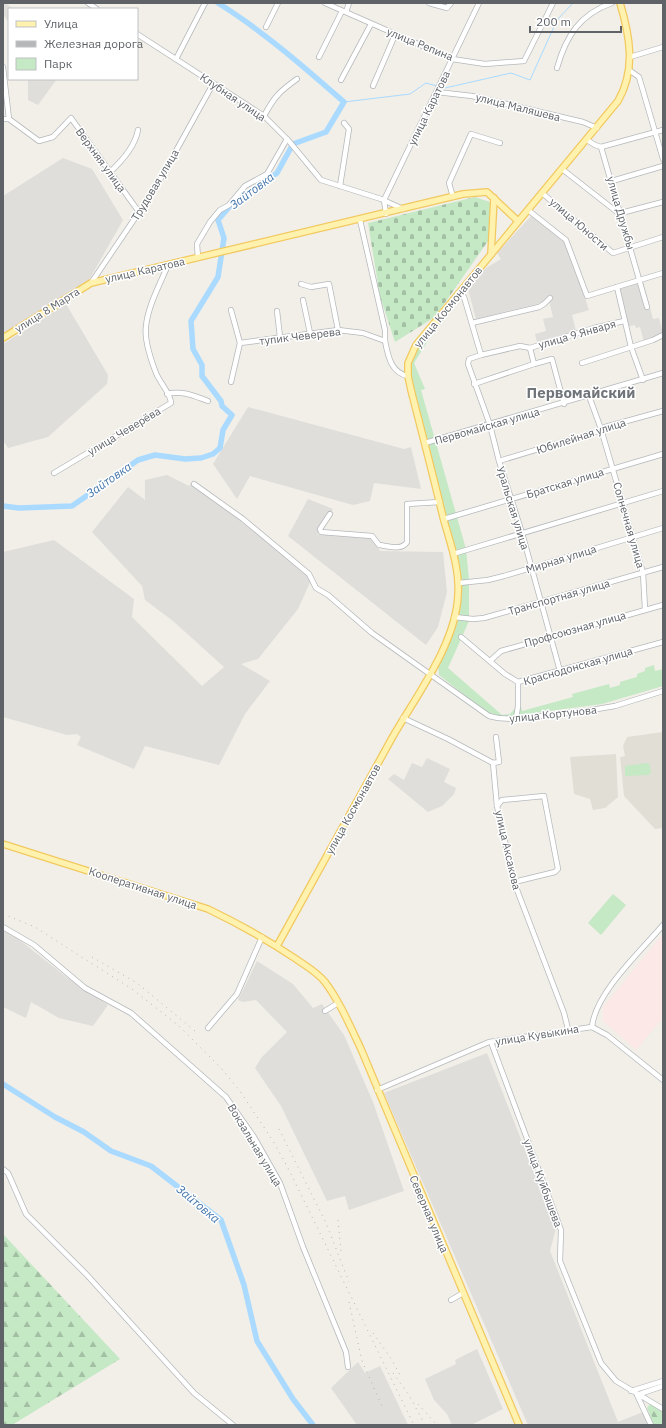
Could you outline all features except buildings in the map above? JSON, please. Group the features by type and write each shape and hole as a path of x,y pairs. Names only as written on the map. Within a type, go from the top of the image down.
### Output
{"main road":[{"name":"улица Космонавтов","path":"277,946 403,718 431,674 446,642 454,617 459,583 408,376 408,364 416,345 597,128 624,91 629,70 630,57 628,35 620,3"},
{"name":"улица Каратова","path":"91,283 168,266 453,197 484,191 494,198 518,221"},
{"path":"491,254 494,198"},
{"name":"улица 8 Марта","path":"3,338 91,283"},
{"name":"Кооперативная улица","path":"3,844 208,909 277,946"},
{"name":"Северная улица","path":"277,946 315,972 324,981 338,1003 361,1049 519,1425"}],"street":[{"path":"176,59 204,3"},
{"path":"266,27 278,3"},
{"name":"улица Репина","path":"325,3 452,59 485,64 524,61 553,3"},
{"path":"319,57 349,3"},
{"path":"428,3 447,8 451,3"},
{"name":"улица Каратова","path":"384,200 479,3"},
{"path":"557,68 573,31 597,8 612,3"},
{"path":"341,80 371,24"},
{"name":"Клубная улица","path":"138,35 264,116 287,139 321,180 384,200 405,209"},
{"path":"373,86 395,35"},
{"path":"630,57 663,47"},
{"path":"3,67 9,118 3,118"},
{"path":"629,70 639,77 663,159"},
{"path":"264,116 273,99 281,90 297,79"},
{"name":"Трудовая улица","path":"91,283 156,187 213,84"},
{"name":"улица Маляшева","path":"437,92 472,96 583,122 597,128"},
{"name":"Верхняя улица","path":"9,118 38,141 53,137 71,118 139,212"},
{"path":"340,186 349,129 344,123"},
{"path":"110,172 128,154 137,137 138,130"},
{"path":"587,140 594,145 602,147 663,130"},
{"path":"453,197 449,183 471,134 500,143"},
{"name":"улица Каратова","path":"198,258 197,244 210,222 220,210 229,205 245,186 268,174 287,139"},
{"name":"улица Дружбы","path":"602,147 647,307"},
{"path":"612,181 663,166"},
{"path":"562,169 612,209 621,213 663,202"},
{"name":"улица Юности","path":"542,193 613,253 663,238"},
{"path":"384,200 386,214"},
{"path":"528,210 566,240 587,296 663,273"},
{"path":"360,220 385,330 385,341 389,358 394,368 400,374 408,376"},
{"name":"улица Чеверёва","path":"54,473 171,403 171,398 159,380 145,334 151,306 168,266"},
{"path":"301,284 311,287 329,284 338,330"},
{"path":"617,287 631,347 643,380"},
{"path":"458,293 464,297 480,355"},
{"path":"472,323 539,307 550,298"},
{"path":"303,300 310,333"},
{"path":"231,310 240,343 231,382"},
{"path":"277,311 280,337"},
{"name":"улица 9 Января","path":"480,355 520,346 530,348 594,328 624,321"},
{"name":"тупик Чеверева","path":"240,343 338,330 363,333 385,341"},
{"path":"582,363 663,335"},
{"name":"улица 9 Января","path":"530,348 534,364 552,359 564,404"},
{"name":"Уральская улица","path":"480,355 469,359 468,364 490,425 499,461 522,533 560,671"},
{"path":"474,384 534,364"},
{"name":"Первомайская улица","path":"425,443 564,404 663,373"},
{"path":"167,394 176,392 186,393 208,401"},
{"name":"Солнечная улица","path":"589,396 601,429 643,573 645,609"},
{"name":"Юбилейная улица","path":"499,461 663,411"},
{"name":"Братская улица","path":"444,519 663,454"},
{"path":"194,484 243,519 309,574 316,588 328,595 372,633 431,674"},
{"path":"453,554 622,502 663,491"},
{"path":"330,514 320,528 321,532 372,536 379,545 401,548 405,546 407,542 407,504 440,502"},
{"name":"Мирная улица","path":"459,583 488,580 663,528"},
{"name":"Транспортная улица","path":"454,617 473,619 484,618 663,567"},
{"name":"Профсоюзная улица","path":"490,661 500,651 663,604"},
{"name":"Краснодонская улица","path":"460,637 505,674 518,682 663,642"},
{"name":"улица Кортунова","path":"431,674 489,716 498,718 516,719 598,709 663,692"},
{"path":"516,719 518,706 518,682"},
{"path":"403,718 448,739 493,763 499,762 496,737"},
{"name":"улица Аксакова","path":"493,763 497,806 514,882 564,1013 568,1029"},
{"path":"497,806 502,800 544,796 558,869 555,872 514,882"},
{"path":"592,1027 596,1009 604,994 663,925"},
{"name":"Вокзальная улица","path":"3,927 34,945 85,988 131,1014 226,1097 254,1137 280,1183 303,1247 346,1352 348,1367"},
{"path":"208,1028 232,1000 262,937"},
{"path":"325,1011 338,1003"},
{"name":"улица Кувыкина","path":"377,1090 491,1042 568,1029 592,1027 607,1035 663,1080"},
{"name":"улица Куйбышева","path":"491,1042 561,1230 560,1261 597,1354 607,1372 616,1381 637,1395 663,1409"},
{"path":"3,1169 8,1173 26,1214 87,1275 194,1393 233,1425"},
{"path":"450,1300 463,1293"},
{"path":"631,1391 663,1381"},
{"path":"651,1425 637,1395 663,1386"}],"shaded area":[{"path":"3,3 6,3 12,8 8,8 8,22 3,14"},
{"path":"28,80 56,80 38,105 28,100"},
{"path":"63,158 92,169 123,220 89,280 3,335 3,196"},
{"path":"533,214 566,241 589,310 572,315 576,331 537,342 535,334 546,331 543,319 553,317 549,301 476,319 468,289 486,268 501,259 497,253"},
{"path":"643,281 653,319 659,318 663,333 644,342 640,327 636,328 635,325 627,327 619,288"},
{"path":"66,304 108,375 107,384 48,437 8,448 3,440 3,344"},
{"path":"248,407 404,449 411,447 421,489 374,483 370,501 353,505 250,476 237,499 213,464"},
{"path":"167,475 189,486 192,482 312,578 298,609 258,659 241,664 270,681 245,714 219,765 145,746 134,769 77,745 81,737 77,734 67,735 3,717 3,552 54,540 134,599 132,617 202,686 224,667 173,621 145,600 142,586 92,532 128,487 145,500 145,480"},
{"path":"308,499 333,509 317,535 370,535 380,551 443,552 447,592 438,627 426,645 288,536"},
{"path":"663,732 663,828 655,829 624,796 620,757 625,756 623,746 627,737"},
{"path":"616,754 618,797 605,808 593,810 590,799 574,794 570,757"},
{"path":"427,758 450,769 444,782 456,788 454,794 442,806 428,812 388,779 394,774 404,780 412,763 422,767"},
{"path":"3,930 17,938 65,976 108,1005 93,1026 59,1018 31,1002 26,1018 3,1007"},
{"path":"663,934 663,1018 636,1050 603,1021 603,1007"},
{"path":"257,961 293,984 313,1008 322,1004 344,1035 373,1102 404,1191 349,1210 345,1196 327,1201 281,1106 255,1068 261,1058 287,1032 256,1000 243,1002 238,1000"},
{"path":"487,1053 556,1228 550,1251 618,1422 643,1412 649,1425 528,1425 384,1093"},
{"path":"477,1349 503,1409 471,1425 452,1425 447,1414 434,1400 425,1379 456,1364 455,1360"},
{"path":"358,1362 365,1373 380,1366 408,1425 357,1425 331,1388"}],"green space":[{"path":"475,197 493,203 488,241 435,317 395,342 380,296 368,223"},
{"path":"460,295 461,297 429,339 414,363 425,389 421,390 466,549 469,580 469,621 448,668 502,715 510,714 520,703 522,711 573,697 572,694 609,684 610,688 620,685 620,682 637,677 637,674 645,671 645,668 654,665 655,671 663,669 663,686 602,704 504,717 486,712 439,675 438,664 457,614 457,560 416,406 411,381 410,366 412,358 423,339"},
{"path":"647,763 650,765 651,772 649,775 625,776 625,766"},
{"path":"613,894 626,905 601,935 588,923"},
{"path":"3,1234 120,1359 12,1425 3,1425"},
{"path":"650,1404 663,1411 663,1425 654,1425 647,1408"},
{"path":"649,1407 663,1413 663,1425 656,1425"}],"waterway":[{"name":"Зайтовка","path":"3,506 19,508 72,506 138,460 155,455 185,459 201,458 213,454 220,448 223,430 232,415 222,406 221,401 202,376 202,365 193,349 191,321 218,277 224,238 218,220 231,205 277,173 293,144 326,132 344,102 267,37 218,3"},
{"path":"441,87 445,88 511,73 530,80 557,20 573,3"},
{"path":"344,102 410,94 426,83 437,86"},
{"name":"Зайтовка","path":"3,1084 55,1117 84,1132 111,1151 151,1166 221,1220 244,1285 257,1341 293,1399 313,1425"}],"railway":[{"path":"3,914 35,927 132,989 179,1026 221,1068 240,1091 273,1141 288,1168 414,1425"},
{"path":"92,957 137,983 195,1031"},
{"path":"279,1129 326,1223 349,1282"},
{"path":"338,1220 341,1251"},
{"path":"349,1302 362,1361 382,1406"},
{"path":"373,1333 392,1360 401,1377"},
{"path":"393,1373 409,1395 425,1425"},
{"path":"418,1404 437,1425"}],"district":[{"name":"Первомайский","path":"581,393"}]}
